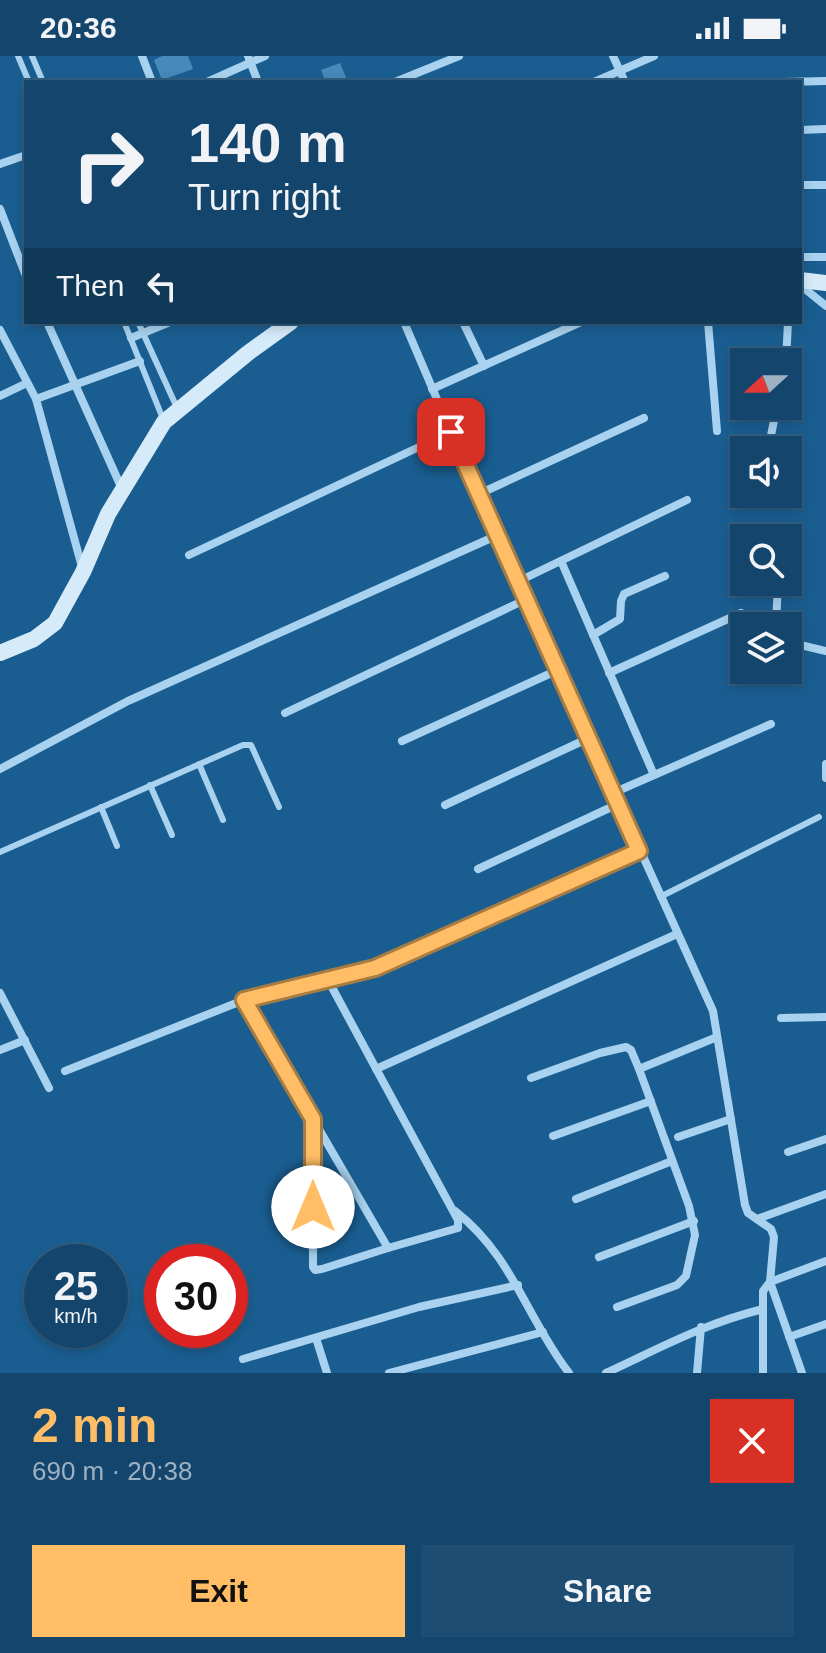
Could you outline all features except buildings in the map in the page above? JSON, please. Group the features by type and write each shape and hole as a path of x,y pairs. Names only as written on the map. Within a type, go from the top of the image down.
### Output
{"street":[{"path":"142,56 151,80"},
{"path":"211,80 249,59 265,56"},
{"path":"400,80 459,56"},
{"path":"613,56 624,80"},
{"path":"599,80 654,56"},
{"path":"249,59 257,80"},
{"path":"802,82 826,81"},
{"path":"802,130 826,129"},
{"path":"0,164 24,156"},
{"path":"802,185 826,185"},
{"path":"0,209 24,271"},
{"path":"802,257 826,257"},
{"path":"802,283 825,284"},
{"path":"802,285 826,306"},
{"path":"48,324 123,490"},
{"path":"131,338 165,324"},
{"path":"0,653 50,629 83,572 106,518 164,422 288,324"},
{"path":"405,324 713,1011 745,1205 748,1213 771,1229 774,1237 770,1282 802,1373"},
{"path":"464,324 484,366"},
{"path":"432,389 577,324"},
{"path":"708,324 717,431"},
{"path":"787,348 788,324"},
{"path":"0,330 36,399 83,572"},
{"path":"36,399 140,361"},
{"path":"0,396 27,383"},
{"path":"479,494 644,418"},
{"path":"189,555 451,432"},
{"path":"519,581 687,500"},
{"path":"0,769 128,701 498,535"},
{"path":"561,561 654,775"},
{"path":"593,635 620,619 624,594 665,576"},
{"path":"285,713 527,599"},
{"path":"609,673 730,618"},
{"path":"802,645 826,651"},
{"path":"402,741 558,670"},
{"path":"613,793 771,724"},
{"path":"445,805 589,738"},
{"path":"826,764 826,778"},
{"path":"478,869 618,804"},
{"path":"65,1071 244,1000 375,968 639,851"},
{"path":"376,1069 677,934"},
{"path":"313,1119 315,1270 458,1228 460,1225 328,980"},
{"path":"0,993 49,1088"},
{"path":"244,1000 388,1248"},
{"path":"781,1018 826,1017"},
{"path":"639,1069 717,1037"},
{"path":"0,1050 25,1040"},
{"path":"531,1078 618,1048 631,1050 639,1069 694,1221 695,1235 686,1276 677,1285 617,1307"},
{"path":"553,1136 651,1101"},
{"path":"678,1137 731,1119"},
{"path":"788,1152 826,1139"},
{"path":"576,1199 672,1161"},
{"path":"757,1219 826,1194"},
{"path":"451,1208 473,1225 518,1285 569,1373"},
{"path":"599,1257 694,1221"},
{"path":"763,1373 763,1291 770,1282 826,1261"},
{"path":"243,1359 419,1307 518,1285"},
{"path":"606,1373 701,1327 763,1309"},
{"path":"789,1337 826,1324"},
{"path":"697,1373 701,1327"},
{"path":"389,1373 543,1332"},
{"path":"316,1338 327,1373"}],"lane":[{"path":"18,56 28,80"},
{"path":"32,56 42,80"},
{"path":"125,324 164,422"},
{"path":"139,324 178,411"},
{"path":"0,852 243,745 251,745 279,807"},
{"path":"199,764 223,820"},
{"path":"150,785 172,835"},
{"path":"101,807 117,846"},
{"path":"660,897 819,817"}],"route":[{"path":"313,1207 313,1119 244,1000 366,972 639,851 451,432"}]}
